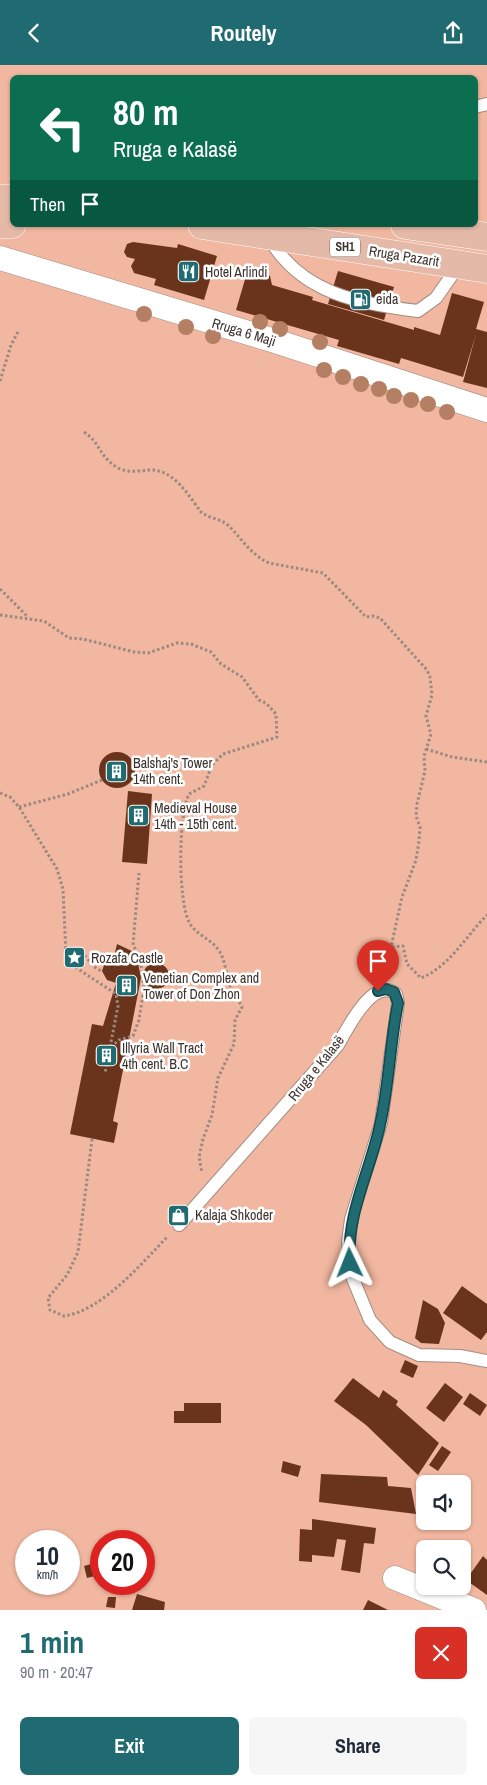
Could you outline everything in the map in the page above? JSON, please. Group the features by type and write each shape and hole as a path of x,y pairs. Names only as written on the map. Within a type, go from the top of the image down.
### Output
{"main road":[{"name":"Rruga Pazarit","path":"216,227 487,269"},
{"path":"419,227 487,237"}],"street":[{"name":"Rruga 6 Maji","path":"0,258 275,341 487,410"},
{"path":"395,1577 474,1610"}],"lane":[{"path":"267,234 277,253 293,268 331,294 388,307 418,311 436,298 459,265"},
{"path":"386,989 396,994 398,1003 381,1123 352,1219 348,1242 353,1279 370,1320 390,1342 418,1355 460,1356 487,1361"},
{"name":"Rruga e Kalasë","path":"179,1225 338,1045 356,1013 378,991 386,989"}],"path":[{"path":"0,381 11,345 18,332"},
{"path":"84,432 93,439 106,461 122,470 153,470 171,476 206,517 216,518 228,526 263,560 323,573 366,617 380,618 405,643 415,657 424,664 430,677 432,698 426,716 431,733 424,756 425,775 416,808 420,827 418,845 416,860 402,897 388,961 384,963 386,989"},
{"path":"0,589 29,617"},
{"path":"0,615 29,617 44,621 69,639 83,639 134,652 148,653 177,643 191,644 211,652 222,664 242,677 259,700 266,703 276,714 277,737 222,754 212,765 204,786 189,794 182,821 180,844 182,891 187,917 194,929 218,949 232,991 242,1007 235,1020 234,1045 218,1078 212,1115 207,1125 199,1157 207,1194"},
{"path":"426,749 452,757 487,762"},
{"path":"19,807 68,794 102,780"},
{"path":"0,793 10,797 19,807 57,869 63,889 66,954 69,963 76,970 116,994 118,1006 105,1073"},
{"path":"110,1048 120,1039 133,1036 139,1019 144,988 140,957 133,945 139,873"},
{"path":"391,947 403,946 409,967 421,978 429,975 452,955 487,915"},
{"path":"66,954 74,950 82,951 98,970 102,971"},
{"path":"92,1139 78,1252 67,1275 48,1298 50,1310 58,1315 70,1315 97,1301 127,1278 179,1225"}],"shaded area":[{"path":"0,65 487,65 487,1610 0,1610"}],"building":[{"name":"Hotel Arlindi","path":"133,242 177,248 178,244 217,256 204,300 154,285 156,279 134,273 131,266 135,259 127,257 124,252 127,244"},
{"path":"258,270 270,276 272,285 313,297 312,300 414,330 414,327 440,335 452,293 484,302 476,329 487,332 487,388 463,382 476,334 463,377 401,358 399,364 337,346 339,340 236,310 246,276"},
{"name":"eida","path":"338,271 394,287 384,320 328,304"},
{"name":"Balshaj's Tower 14th cent.","path":"117,752 129,758 135,770 129,782 117,788 105,782 99,770 105,758"},
{"name":"Medieval House 14th - 15th cent.","path":"128,791 152,794 147,864 122,862"},
{"path":"117,944 136,953 141,978 113,1121 118,1123 114,1143 70,1134 92,1024 103,1026 116,983 107,980 102,971 105,962 114,957"},
{"path":"156,963 165,967 169,976 165,985 156,989 147,985 143,976 147,967"},
{"path":"462,1286 487,1304 487,1332 481,1340 443,1313"},
{"path":"423,1300 438,1309 445,1323 439,1344 421,1343 415,1338"},
{"path":"405,1360 418,1366 413,1378 400,1372"},
{"path":"353,1378 379,1398 383,1390 398,1401 396,1405 439,1443 418,1475 366,1425 334,1401"},
{"path":"445,1383 463,1397 444,1422 426,1408"},
{"path":"470,1393 487,1405 480,1416 463,1404"},
{"path":"184,1403 221,1403 221,1423 174,1423 174,1411 184,1411"},
{"path":"442,1446 451,1452 438,1471 429,1465"},
{"path":"283,1461 301,1466 298,1477 281,1472"},
{"path":"321,1474 387,1477 388,1486 411,1488 416,1514 319,1502"},
{"path":"312,1519 376,1528 374,1544 364,1543 360,1573 341,1570 346,1540 337,1539 334,1557 312,1555 312,1562 299,1561 300,1529 312,1530"},
{"path":"483,1556 487,1560 487,1595 471,1584 471,1573"},
{"path":"90,1564 90,1577 87,1578 84,1566"},
{"path":"137,1595 165,1602 164,1610 132,1610"},
{"path":"108,1597 116,1597 115,1608 106,1607"},
{"path":"368,1600 388,1610 363,1610"}],"place":[{"name":"Hotel Arlindi","path":"189,272"},
{"name":"eida","path":"360,299"},
{"name":"Balshaj's Tower 14th cent.","path":"117,771"},
{"name":"Medieval House 14th - 15th cent.","path":"138,816"},
{"name":"Rozafa Castle","path":"75,958"},
{"name":"Venetian Complex and Tower of Don Zhon","path":"127,986"},
{"name":"Illyria Wall Tract 4th cent. B.C","path":"106,1056"},
{"name":"Kalaja Shkoder","path":"179,1215"}],"route":[{"path":"350,1263 348,1242 352,1219 381,1123 398,1003 398,998 394,992 386,989 378,991"}]}
